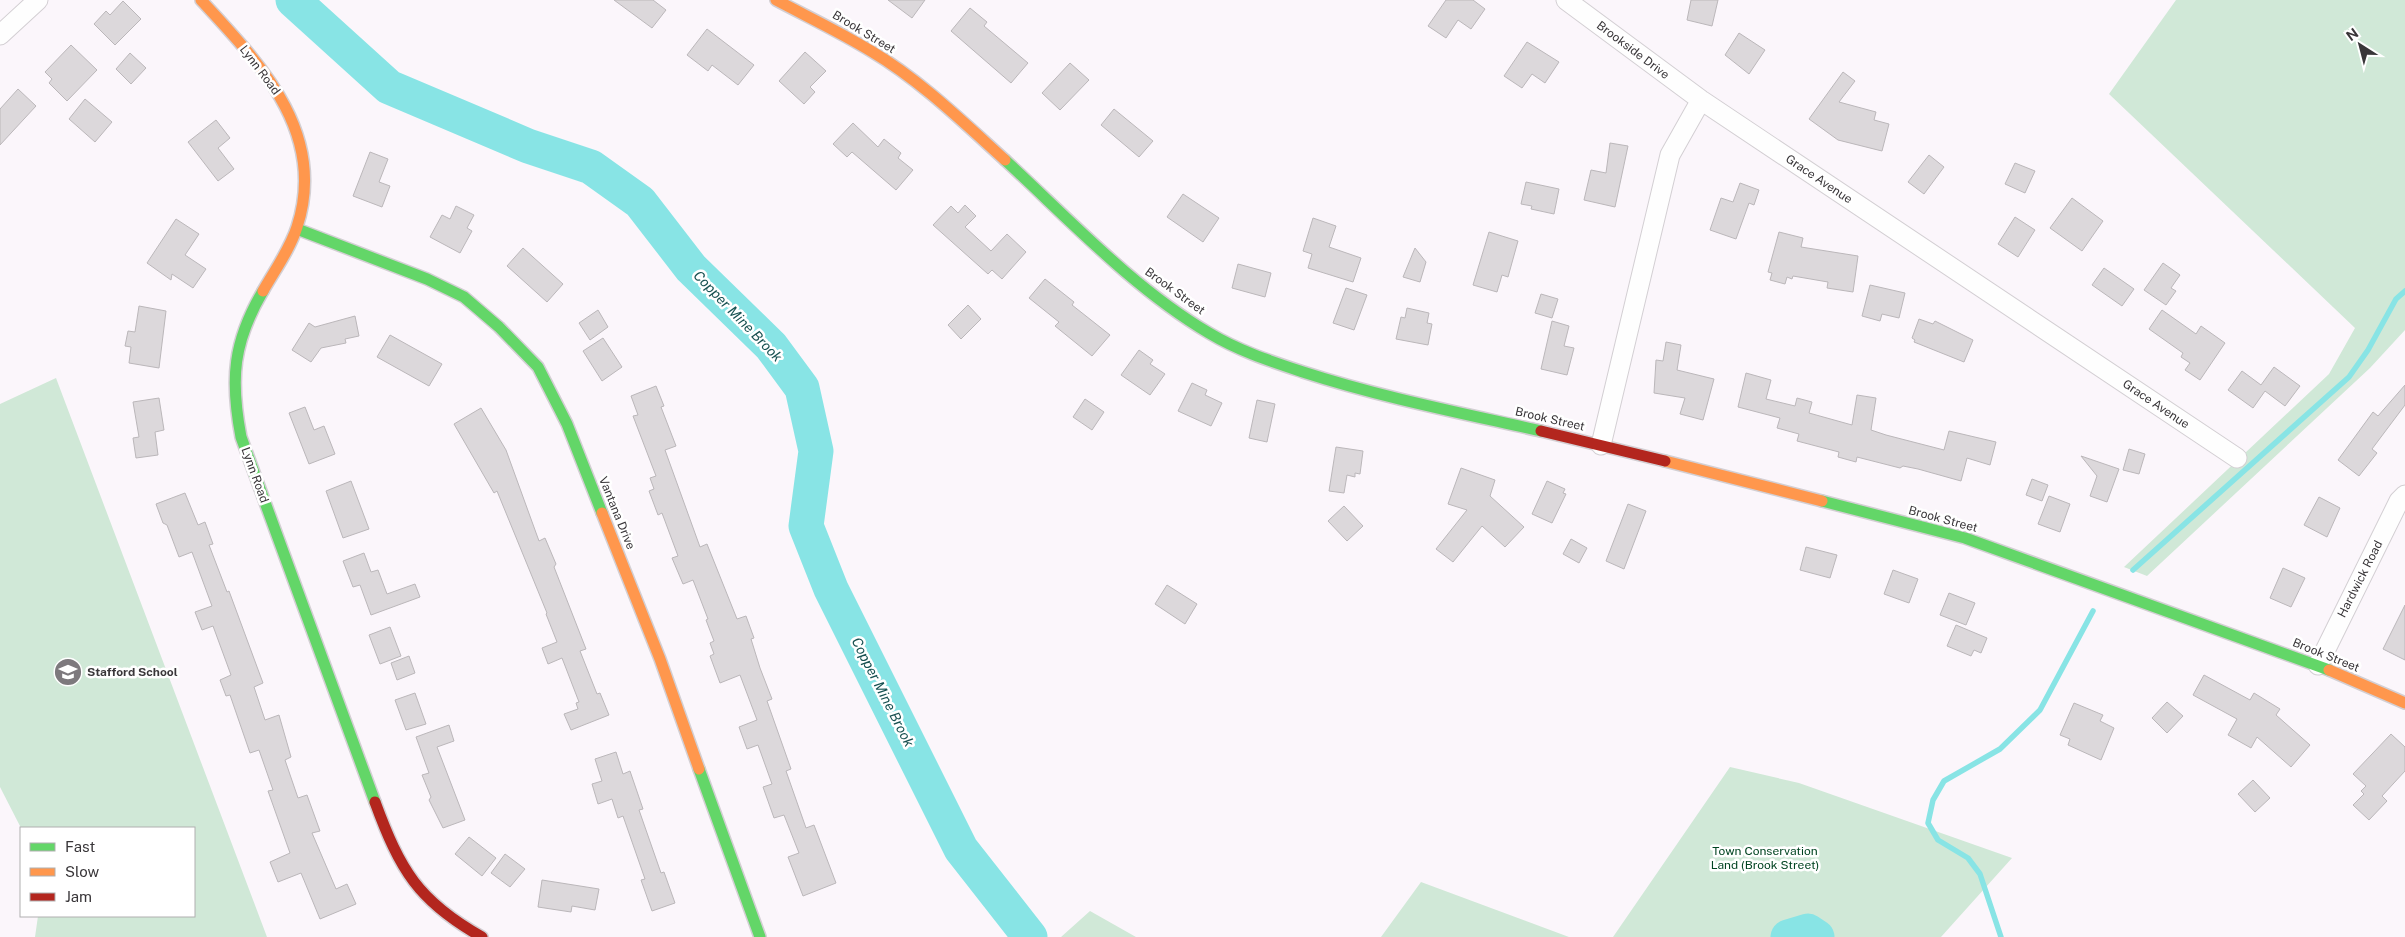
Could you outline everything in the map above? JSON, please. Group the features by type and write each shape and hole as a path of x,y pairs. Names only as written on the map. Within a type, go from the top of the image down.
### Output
{"street":[{"name":"Lynn Road","path":"201,0 270,79 288,110 301,150 304,174 302,205 297,228 242,334 235,363 235,405 241,437 387,835 406,874 431,902 463,927 482,937"},
{"name":"Brook Street","path":"776,0 872,51 910,78 960,119 1126,272 1179,313 1209,333 1249,354 1349,386 1601,444 1965,538 2318,665 2405,703"},
{"name":"Brookside Drive","path":"1566,0 1700,100"},
{"path":"0,35 34,1"},
{"path":"1601,444 1670,155 1700,100"},
{"name":"Grace Avenue","path":"1700,100 2237,458"},
{"name":"Vantana Drive","path":"297,228 427,279 464,297 499,327 538,367 567,424 656,650 757,936"},
{"name":"Hardwick Road","path":"2318,665 2399,501 2405,495"}],"green space":[{"path":"2176,0 2405,0 2405,330 2370,368 2147,576 2124,567 2329,374 2355,328 2109,94"},
{"name":"Stafford School","path":"56,378 267,937 35,937 38,917 195,917 195,827 20,827 0,787 0,404"},
{"name":"Town Conservation Land (Brook Street)","path":"1730,767 1799,783 2012,858 1941,937 1613,937"},
{"path":"1421,882 1569,937 1381,937"},
{"path":"1090,911 1136,937 1061,937"}],"building":[{"path":"614,0 653,0 666,10 652,28"},
{"path":"888,0 925,0 912,18"},
{"path":"1446,0 1473,0 1485,9 1471,29 1458,20 1446,38 1428,26"},
{"path":"1691,0 1718,0 1712,26 1687,20"},
{"path":"123,1 141,19 115,45 94,24 106,11 110,15"},
{"path":"970,8 987,22 984,26 1028,63 1011,83 951,31"},
{"path":"707,29 754,65 738,85 712,65 708,71 687,55"},
{"path":"1739,33 1765,50 1749,74 1725,55"},
{"path":"1527,42 1559,62 1545,83 1532,74 1522,88 1504,76"},
{"path":"71,45 97,70 67,101 49,83 52,79 45,72"},
{"path":"805,52 826,71 810,87 815,92 804,104 779,81"},
{"path":"130,53 146,68 131,84 116,69"},
{"path":"1070,63 1089,80 1060,110 1042,93"},
{"path":"1843,72 1855,81 1839,102 1876,112 1874,120 1889,124 1882,151 1838,140 1809,119"},
{"path":"18,89 36,106 0,145 0,109"},
{"path":"85,99 112,122 95,142 69,119"},
{"path":"1114,109 1153,141 1139,157 1101,125"},
{"path":"216,120 230,138 218,148 234,169 218,181 188,142"},
{"path":"853,123 878,147 884,139 901,153 898,158 913,170 896,190 852,152 847,157 833,144"},
{"path":"1610,143 1628,146 1615,207 1584,200 1591,170 1606,173"},
{"path":"370,152 388,159 379,182 390,186 382,207 353,196"},
{"path":"1929,155 1944,167 1924,194 1908,182"},
{"path":"2015,163 2035,171 2025,193 2005,184"},
{"path":"1526,182 1559,189 1554,214 1531,209 1532,206 1521,204"},
{"path":"1740,183 1759,190 1754,205 1749,203 1736,239 1710,230 1721,198 1733,202"},
{"path":"1183,194 1219,218 1203,242 1167,217"},
{"path":"2072,198 2103,221 2082,251 2050,228"},
{"path":"965,205 976,216 965,227 991,251 1007,234 1026,252 1002,279 992,270 988,274 933,225 951,206 958,213"},
{"path":"456,206 474,215 467,228 472,231 460,253 430,237 442,215 450,219"},
{"path":"2015,217 2035,230 2018,257 1998,244"},
{"path":"1313,218 1336,226 1329,247 1361,258 1353,282 1308,268 1312,254 1303,251"},
{"path":"176,219 199,234 185,255 206,269 193,288 172,274 171,280 147,263"},
{"path":"1489,232 1518,241 1508,277 1502,275 1497,292 1473,285"},
{"path":"1779,232 1803,238 1801,247 1858,256 1853,292 1827,288 1828,282 1793,276 1792,279 1787,277 1785,284 1770,280 1772,273 1768,272"},
{"path":"523,248 563,284 547,302 507,266"},
{"path":"1415,248 1426,262 1420,282 1403,277"},
{"path":"2163,263 2180,275 2171,288 2176,291 2166,305 2144,290"},
{"path":"1238,264 1271,273 1265,297 1232,288"},
{"path":"2104,268 2134,289 2122,306 2092,285"},
{"path":"1045,279 1074,302 1072,305 1110,335 1092,356 1055,326 1059,322 1029,298"},
{"path":"1870,285 1905,293 1899,318 1882,314 1880,321 1862,316"},
{"path":"1346,288 1367,295 1354,330 1333,323"},
{"path":"1541,294 1558,299 1552,318 1535,313"},
{"path":"968,305 981,319 961,339 948,325"},
{"path":"139,306 166,311 159,368 129,363 131,347 125,346 128,331 135,332"},
{"path":"1407,308 1429,313 1427,323 1432,324 1428,345 1396,339 1401,317 1405,318"},
{"path":"598,310 608,327 590,340 579,323"},
{"path":"2162,310 2196,334 2201,326 2225,343 2200,380 2185,370 2190,363 2181,357 2183,353 2149,329"},
{"path":"355,316 359,336 345,339 346,343 321,348 311,362 292,350 309,323 315,327"},
{"path":"1919,319 1933,324 1935,321 1973,340 1964,362 1914,342 1915,340 1912,338"},
{"path":"1552,321 1569,326 1564,346 1574,348 1567,375 1541,369"},
{"path":"390,335 442,364 429,386 377,357"},
{"path":"603,338 622,367 602,381 583,351"},
{"path":"1666,342 1681,345 1677,370 1714,379 1703,420 1680,414 1685,398 1654,393 1656,360 1663,361"},
{"path":"1139,350 1153,360 1150,364 1165,374 1150,395 1121,375"},
{"path":"2274,367 2300,386 2285,406 2265,391 2253,408 2228,390 2242,371 2261,385"},
{"path":"1746,373 1771,380 1766,399 1795,406 1797,398 1812,402 1809,413 1852,425 1857,395 1876,398 1871,430 1886,435 1944,450 1949,431 1996,442 1990,465 1967,458 1961,481 1918,469 1903,466 1900,468 1857,457 1856,462 1838,457 1839,452 1797,441 1799,434 1777,428 1780,418 1738,407"},
{"path":"1192,383 1207,390 1205,395 1222,403 1211,426 1178,411"},
{"path":"2405,385 2405,405 2372,449 2377,453 2359,476 2338,460 2373,412 2378,416"},
{"path":"656,386 664,406 661,407 676,446 665,450 700,547 707,544 737,619 746,616 754,638 751,639 760,668 772,699 767,701 791,769 786,771 806,828 814,825 836,883 803,896 788,857 799,853 784,815 774,818 763,787 772,784 758,745 747,749 739,727 757,720 740,675 720,683 710,656 714,654 710,643 714,641 706,620 708,619 693,580 683,584 672,558 678,556 662,513 658,515 649,491 654,489 650,478 656,476 633,416 638,415 631,396"},
{"path":"159,398 164,430 155,432 158,455 136,458 133,438 139,437 133,402"},
{"path":"1085,399 1104,412 1092,430 1073,417"},
{"path":"1257,400 1275,404 1267,442 1249,438"},
{"path":"305,407 314,430 324,426 335,454 309,464 289,413"},
{"path":"481,408 506,450 539,541 545,538 556,564 554,567 586,649 580,651 597,694 600,693 609,715 571,730 564,714 578,709 576,703 579,702 562,658 548,664 542,648 557,642 547,613 497,491 494,493 454,424"},
{"path":"1336,447 1363,451 1360,474 1355,473 1355,477 1347,475 1344,493 1329,491"},
{"path":"2129,449 2145,454 2139,474 2123,470"},
{"path":"2081,456 2119,469 2107,502 2090,496 2097,476"},
{"path":"1461,468 1495,480 1490,496 1524,527 1505,547 1482,526 1453,562 1436,549 1467,510 1448,504"},
{"path":"2032,479 2048,485 2042,501 2026,495"},
{"path":"351,481 369,529 343,538 326,491"},
{"path":"1547,481 1565,489 1563,493 1566,494 1552,523 1532,514"},
{"path":"185,493 198,525 205,522 213,544 209,545 227,592 229,591 263,683 254,687 265,720 279,715 291,757 285,760 298,798 307,795 320,831 312,833 336,889 347,884 356,904 320,919 301,873 278,882 270,862 290,853 268,791 273,790 259,750 250,753 230,695 226,696 220,680 231,675 213,626 202,630 195,612 212,606 192,552 179,557 167,525 163,523 156,504"},
{"path":"2049,496 2070,504 2060,532 2038,524"},
{"path":"2319,497 2340,508 2327,537 2304,525"},
{"path":"1628,504 1646,511 1624,569 1606,561"},
{"path":"1344,506 1363,526 1347,541 1328,521"},
{"path":"1571,539 1587,548 1579,563 1563,554"},
{"path":"1806,547 1837,555 1830,578 1800,570"},
{"path":"364,553 371,572 378,570 387,594 415,584 420,597 371,615 360,585 353,587 343,561"},
{"path":"2283,568 2305,578 2291,607 2270,598"},
{"path":"1893,570 1918,579 1909,603 1884,594"},
{"path":"1167,585 1197,604 1185,624 1155,604"},
{"path":"1949,593 1975,603 1966,625 1940,615"},
{"path":"2405,605 2405,660 2383,649"},
{"path":"1956,625 1987,638 1981,653 1974,650 1971,656 1947,646"},
{"path":"390,627 401,656 380,664 369,635"},
{"path":"409,656 415,673 397,680 391,663"},
{"path":"2204,675 2250,700 2254,693 2280,709 2276,715 2310,745 2291,767 2257,737 2251,748 2228,735 2237,719 2193,695"},
{"path":"415,693 426,724 406,730 395,700"},
{"path":"2167,702 2183,716 2167,733 2152,718"},
{"path":"2074,703 2103,715 2100,721 2114,728 2101,760 2068,745 2070,739 2060,735"},
{"path":"449,725 454,741 437,747 465,820 443,828 429,800 431,797 422,775 429,773 416,737"},
{"path":"2391,734 2405,747 2405,771 2382,796 2387,801 2369,820 2353,805 2364,794 2361,791 2366,786 2353,774"},
{"path":"616,752 623,774 630,771 643,809 639,810 661,873 664,872 675,903 652,911 641,880 645,879 623,816 618,818 612,799 598,804 592,784 602,781 595,759"},
{"path":"2253,780 2270,798 2255,812 2238,794"},
{"path":"469,837 496,858 482,876 455,854"},
{"path":"505,854 525,869 510,887 491,873"},
{"path":"542,880 599,889 595,910 572,906 571,912 538,907"}],"waterway":[{"name":"Copper Mine Brook","path":"293,0 389,87 528,146 591,167 640,202 691,268 771,346 802,388 816,451 806,526 831,589 961,849 1030,937"},
{"path":"2133,570 2349,377 2368,350 2396,299 2405,291"},
{"path":"2001,937 1980,874 1968,858 1938,840 1928,823 1933,800 1944,781 2000,749 2040,710 2093,611"},
{"name":"Copper Mine Brook","path":"1788,937 1808,931 1817,937"}],"traffic: fast":[{"path":"1005,160 1128,274 1181,315 1220,339 1267,360 1332,381 1421,404 1541,431"},
{"path":"297,229 427,279 464,297 499,327 538,367 567,424 602,513"},
{"path":"263,291 245,327 237,361 235,379 241,437 375,802"},
{"path":"1822,501 1965,538 2329,670"},
{"path":"699,769 760,937"}],"traffic: slow":[{"path":"201,0 265,74 282,101 296,130 303,160 304,193 297,227 286,251 263,291"},
{"path":"776,0 848,37 889,62 941,102 1005,160"},
{"path":"1665,461 1822,501"},
{"path":"602,513 660,659 699,769"},
{"path":"2329,670 2405,703"}],"traffic: jam":[{"path":"1541,431 1665,461"},
{"path":"375,802 393,847 414,882 442,910 460,924 482,937"}],"place":[{"name":"Stafford School","path":"68,672"}]}
